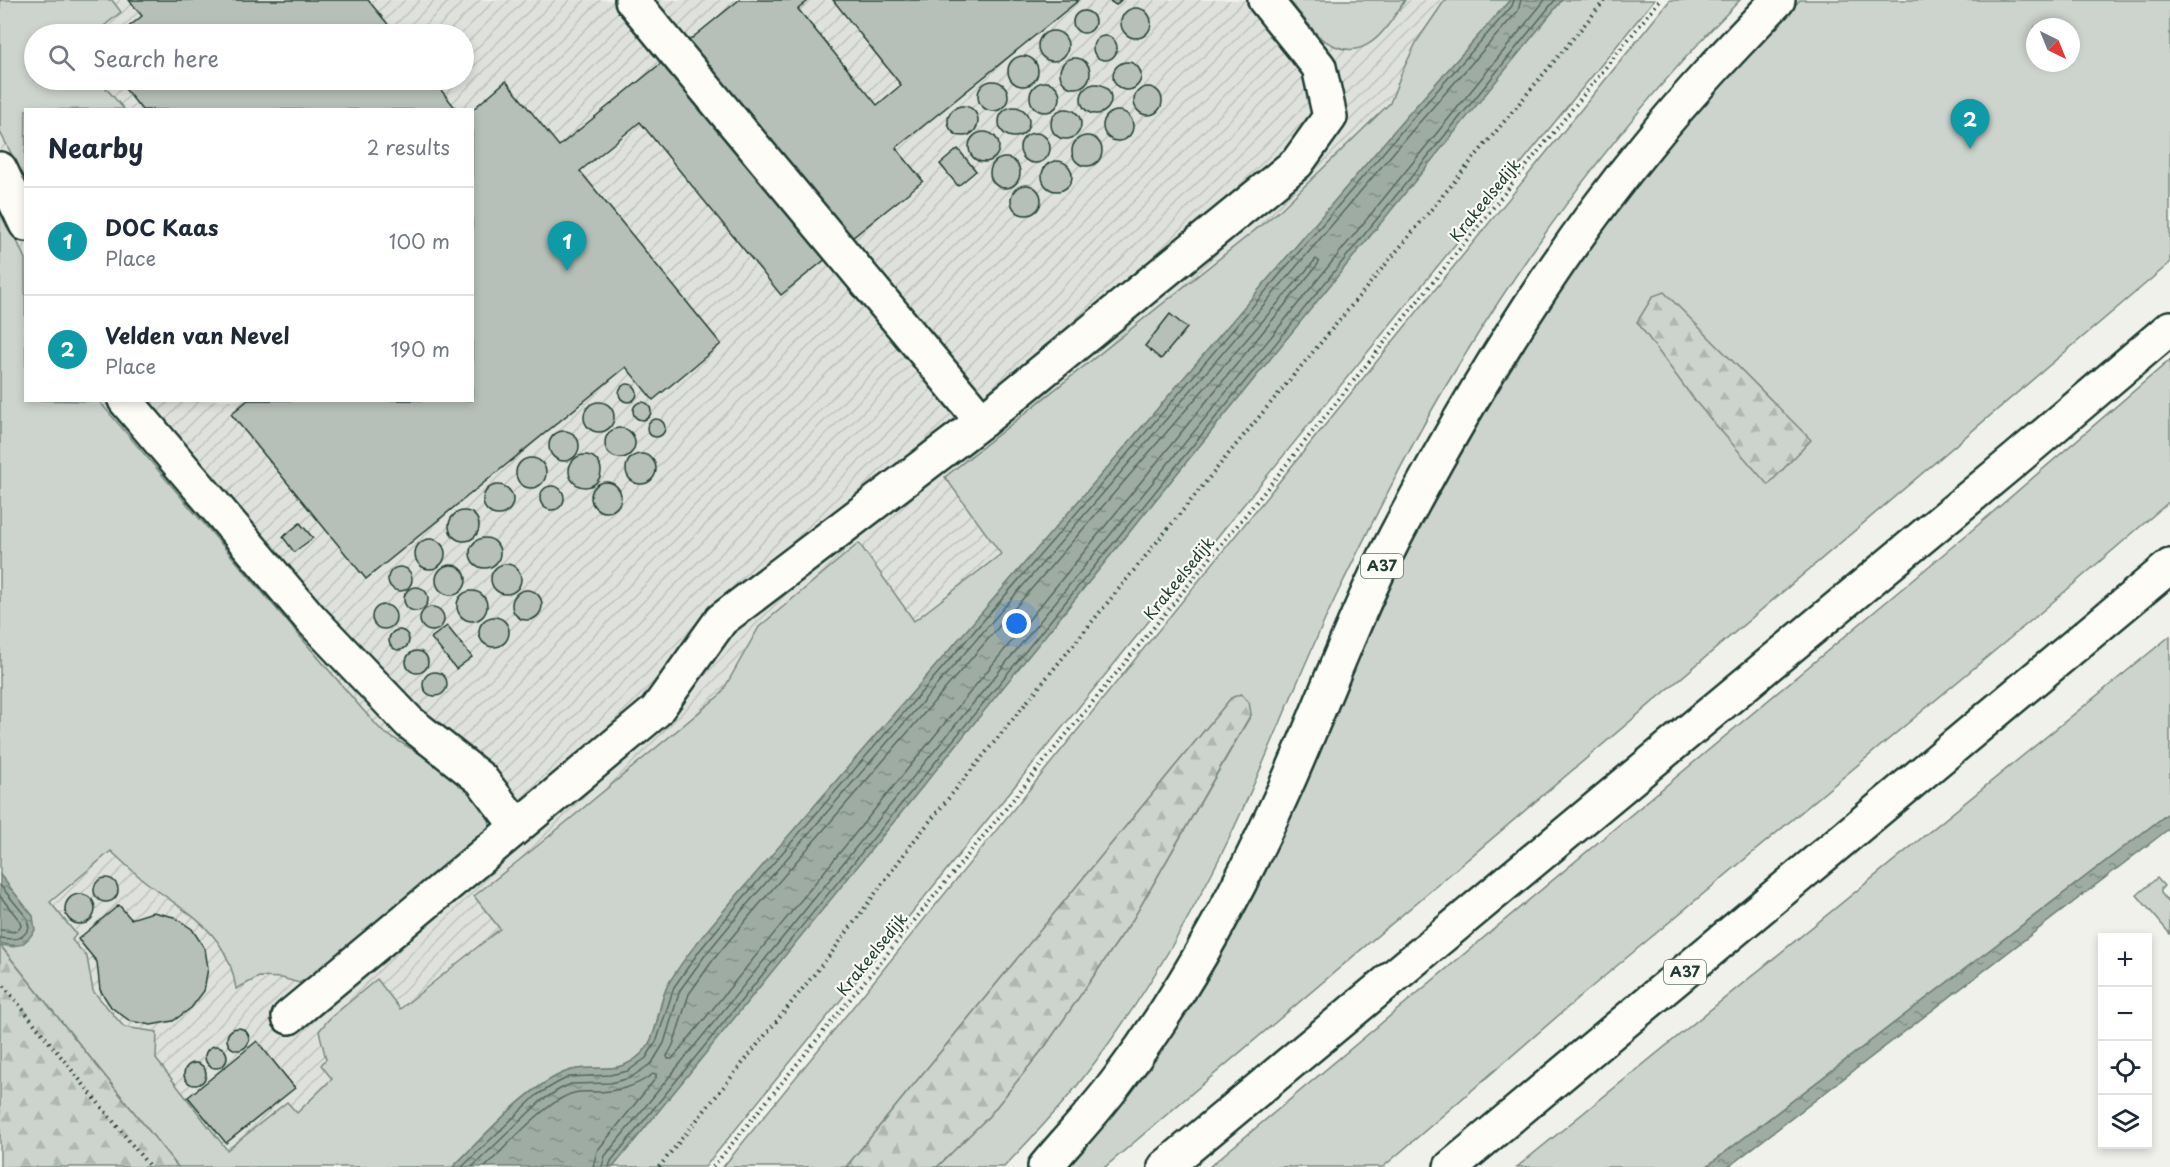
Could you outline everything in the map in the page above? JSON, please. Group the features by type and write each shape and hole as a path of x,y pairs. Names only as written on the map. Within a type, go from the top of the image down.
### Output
{"main road":[{"path":"632,0 982,421"},
{"path":"289,1017 656,711 721,620 982,421 1298,163 1330,117 1319,67 1265,0"},
{"name":"A37","path":"1045,1167 1120,1078 1167,1011 1211,937 1280,799 1346,644 1394,540 1449,438 1511,337 1581,231 1646,145 1718,62 1778,0"},
{"path":"0,169 24,220"},
{"path":"1165,1167 2007,467 2170,328"},
{"path":"127,402 310,618 410,722 481,779 518,826"},
{"name":"A37","path":"1451,1167 2170,566"}],"path":[{"path":"658,1167 832,951 913,842 1235,446 1605,0"},
{"name":"Krakeelsedijk","path":"713,1167 1273,482 1660,0"},
{"path":"0,981 150,1167"}],"shaded area":[{"path":"0,0 1530,0 539,1167 153,1167 0,972"}],"green space":[{"path":"0,0 112,0 121,12 106,24 24,24 24,90 108,90 123,108 24,108 24,176 0,132"},
{"path":"1289,0 1405,0 1384,31 1375,39 1366,46 1344,49 1323,40"},
{"path":"1445,0 1510,0 1407,116 708,930 669,983 652,1038 647,1047 632,1062 612,1068 573,1070 548,1081 519,1102 453,1167 178,1167 0,945 14,947 33,916 0,875 0,202 24,257 24,402 100,402 383,732 452,776 485,809 490,823 486,835 324,968 299,983 282,978 259,977 236,989 232,970 225,953 216,940 193,917 140,877 111,851 50,902 76,934 72,940 87,957 93,991 124,1027 157,1032 156,1059 227,1150 287,1102 297,1113 332,1079 321,1065 326,1059 319,1031 329,1019 377,979 400,1009 500,929 474,896 721,694 759,627 859,543 914,621 1001,554 945,477 1279,211 1390,103 1417,41"},
{"path":"1562,0 1654,0 705,1167 613,1167"},
{"path":"1670,0 1740,0 1663,83 1591,171 1493,310 1446,386 1399,470 1341,586 1255,782 1210,877 1142,995 1074,1090 1004,1167 937,1167 989,1116 1046,1045 1133,919 1251,715 1241,694 1231,698 846,1167 723,1167"},
{"path":"1800,0 2170,0 2170,263 1105,1167 1067,1167 1113,1114 1164,1046 1201,987 1251,899 1411,542 1492,396 1571,273 1655,159 1731,71"},
{"path":"1664,292 1811,440 1768,485 1695,401 1637,322 1653,296"},
{"path":"2170,360 2170,501 2040,613 1589,989 1383,1167 1209,1167 1971,531"},
{"path":"2170,636 2170,812 1706,1167 1517,1167"},
{"path":"1241,694 1249,702 1251,714 1133,919 1046,1045 989,1116 937,1167 846,1167 1231,698"},
{"path":"2157,878 2164,886 2161,893 2170,904 2170,934 2137,895"},
{"path":"0,945 7,954 178,1167 0,1167"}],"water":[{"path":"1510,0 1562,0 613,1167 453,1167 519,1102 548,1081 573,1070 622,1066 632,1062 641,1054 652,1038 669,983 708,930 1407,116"},
{"path":"2170,812 2170,828 1728,1167 1706,1167"},
{"path":"0,875 33,916 35,930 21,944 0,943"}],"building":[{"path":"129,0 368,0 388,24 132,24 142,16"},
{"path":"739,0 809,0 798,9 877,105 901,85 833,0 1079,0 896,148 923,181 781,295 640,122 580,171 721,344 653,400 626,367 366,579 231,414 246,402 474,402 474,108 506,81 559,146"},
{"path":"1108,0 1121,0 1116,5"},
{"path":"1136,8 1147,12 1151,23 1147,34 1136,38 1125,34 1121,23 1125,12"},
{"path":"1084,11 1092,14 1095,22 1092,30 1084,33 1076,30 1073,22 1076,14"},
{"path":"1053,31 1064,35 1068,46 1064,57 1053,61 1042,57 1038,46 1042,35"},
{"path":"1105,36 1110,37 1116,43 1116,53 1110,59 1105,60 1100,59 1094,53 1093,48 1094,43 1100,37"},
{"path":"1023,56 1034,60 1038,71 1034,82 1023,86 1012,82 1008,71 1012,60"},
{"path":"1075,58 1086,62 1090,73 1086,84 1075,88 1064,84 1060,73 1064,62"},
{"path":"1127,62 1137,66 1141,76 1137,86 1127,90 1117,86 1113,76 1117,66"},
{"path":"993,81 1004,85 1008,96 1004,107 993,111 982,107 978,96 982,85"},
{"path":"1045,82 1056,86 1060,97 1056,108 1045,112 1034,108 1030,97 1034,86"},
{"path":"1096,84 1107,88 1111,99 1107,110 1096,114 1085,110 1081,99 1085,88"},
{"path":"1148,87 1158,91 1162,101 1158,111 1148,115 1138,111 1134,101 1138,91"},
{"path":"126,90 441,90 455,108 140,108"},
{"path":"963,106 974,110 978,121 974,132 963,136 952,132 948,121 952,110"},
{"path":"1014,107 1025,111 1029,122 1025,133 1014,137 1003,133 999,122 1003,111"},
{"path":"1066,109 1077,113 1081,124 1077,135 1066,139 1055,135 1051,124 1055,113"},
{"path":"1118,111 1129,115 1133,126 1129,137 1118,141 1107,137 1103,126 1107,115"},
{"path":"984,132 995,136 999,147 995,158 984,162 973,158 969,147 973,136"},
{"path":"1035,133 1046,137 1050,148 1046,159 1035,163 1024,159 1020,148 1024,137"},
{"path":"1087,136 1098,140 1102,151 1098,162 1087,166 1076,162 1072,151 1076,140"},
{"path":"958,149 976,171 958,186 940,164"},
{"path":"1005,158 1016,162 1020,173 1016,184 1005,188 994,184 990,173 994,162"},
{"path":"1057,161 1068,165 1072,176 1068,187 1057,191 1046,187 1042,176 1046,165"},
{"path":"1026,185 1037,189 1041,200 1037,211 1026,215 1015,211 1011,200 1015,189"},
{"path":"1170,314 1187,328 1161,359 1145,346"},
{"path":"624,384 632,384 637,389 635,400 624,402 619,397 619,389"},
{"path":"599,402 610,406 614,417 610,428 599,432 588,428 584,417 588,406"},
{"path":"638,402 646,402 651,407 649,418 638,420 633,415 633,407"},
{"path":"652,419 660,419 665,424 663,435 652,437 647,432 647,424"},
{"path":"620,428 631,432 635,443 631,454 620,458 609,454 605,443 609,432"},
{"path":"564,431 575,435 579,446 575,457 564,461 553,457 549,446 553,435"},
{"path":"641,454 652,458 656,469 652,480 641,484 630,480 626,469 630,458"},
{"path":"585,455 596,460 601,471 596,482 585,487 574,482 569,471 574,460"},
{"path":"531,458 542,462 546,473 542,484 531,488 520,484 516,473 520,462"},
{"path":"606,482 617,486 621,497 617,508 606,512 595,508 591,497 595,486"},
{"path":"498,485 509,489 513,500 509,511 498,515 487,511 483,500 487,489"},
{"path":"552,486 560,490 564,498 560,506 552,510 544,506 540,498 544,490"},
{"path":"464,511 475,515 479,526 475,537 464,541 453,537 449,526 453,515"},
{"path":"300,523 313,538 294,552 283,537"},
{"path":"485,538 496,542 500,553 496,564 485,568 474,564 470,553 474,542"},
{"path":"430,539 441,543 445,554 441,565 430,569 419,565 415,554 419,543"},
{"path":"506,564 517,568 521,579 517,590 506,594 495,590 491,579 495,568"},
{"path":"451,565 462,569 466,580 462,591 451,595 440,591 436,580 440,569"},
{"path":"400,567 408,571 412,579 408,587 400,591 392,587 388,579 392,571"},
{"path":"416,587 424,591 428,599 424,607 416,611 408,607 404,599 408,591"},
{"path":"527,590 538,594 542,605 538,616 527,620 516,616 512,605 516,594"},
{"path":"472,591 483,595 487,606 483,617 472,621 461,617 457,606 461,595"},
{"path":"384,605 392,609 396,617 392,625 384,629 376,625 372,617 376,609"},
{"path":"432,607 440,611 444,619 440,627 432,631 424,627 420,619 424,611"},
{"path":"494,617 505,621 509,632 505,643 494,647 483,643 479,632 483,621"},
{"path":"447,626 472,657 456,669 431,638"},
{"path":"395,630 403,630 409,636 409,644 403,650 395,650 389,644 389,636"},
{"path":"417,651 425,654 428,662 425,670 417,673 409,670 406,662 409,654"},
{"path":"435,672 444,675 447,684 444,693 435,696 426,693 423,684 426,675"},
{"path":"106,878 115,881 118,890 115,899 106,902 97,899 94,890 97,881"},
{"path":"80,894 91,898 95,909 91,920 80,924 69,920 65,909 69,898"},
{"path":"119,905 131,919 153,912 174,917 192,929 205,949 208,968 204,991 191,1008 173,1021 151,1025 130,1021 111,1007 100,990 97,962 78,939"},
{"path":"238,1028 246,1031 249,1039 246,1047 238,1050 230,1047 227,1039 230,1031"},
{"path":"257,1041 295,1088 226,1143 188,1097"},
{"path":"216,1046 224,1049 227,1057 224,1065 216,1068 208,1065 205,1057 208,1049"},
{"path":"195,1063 203,1066 206,1074 203,1082 195,1085 187,1082 184,1074 187,1066"}],"place":[{"name":"Velden van Nevel","path":"1970,149"},
{"name":"DOC Kaas","path":"567,271"}]}
